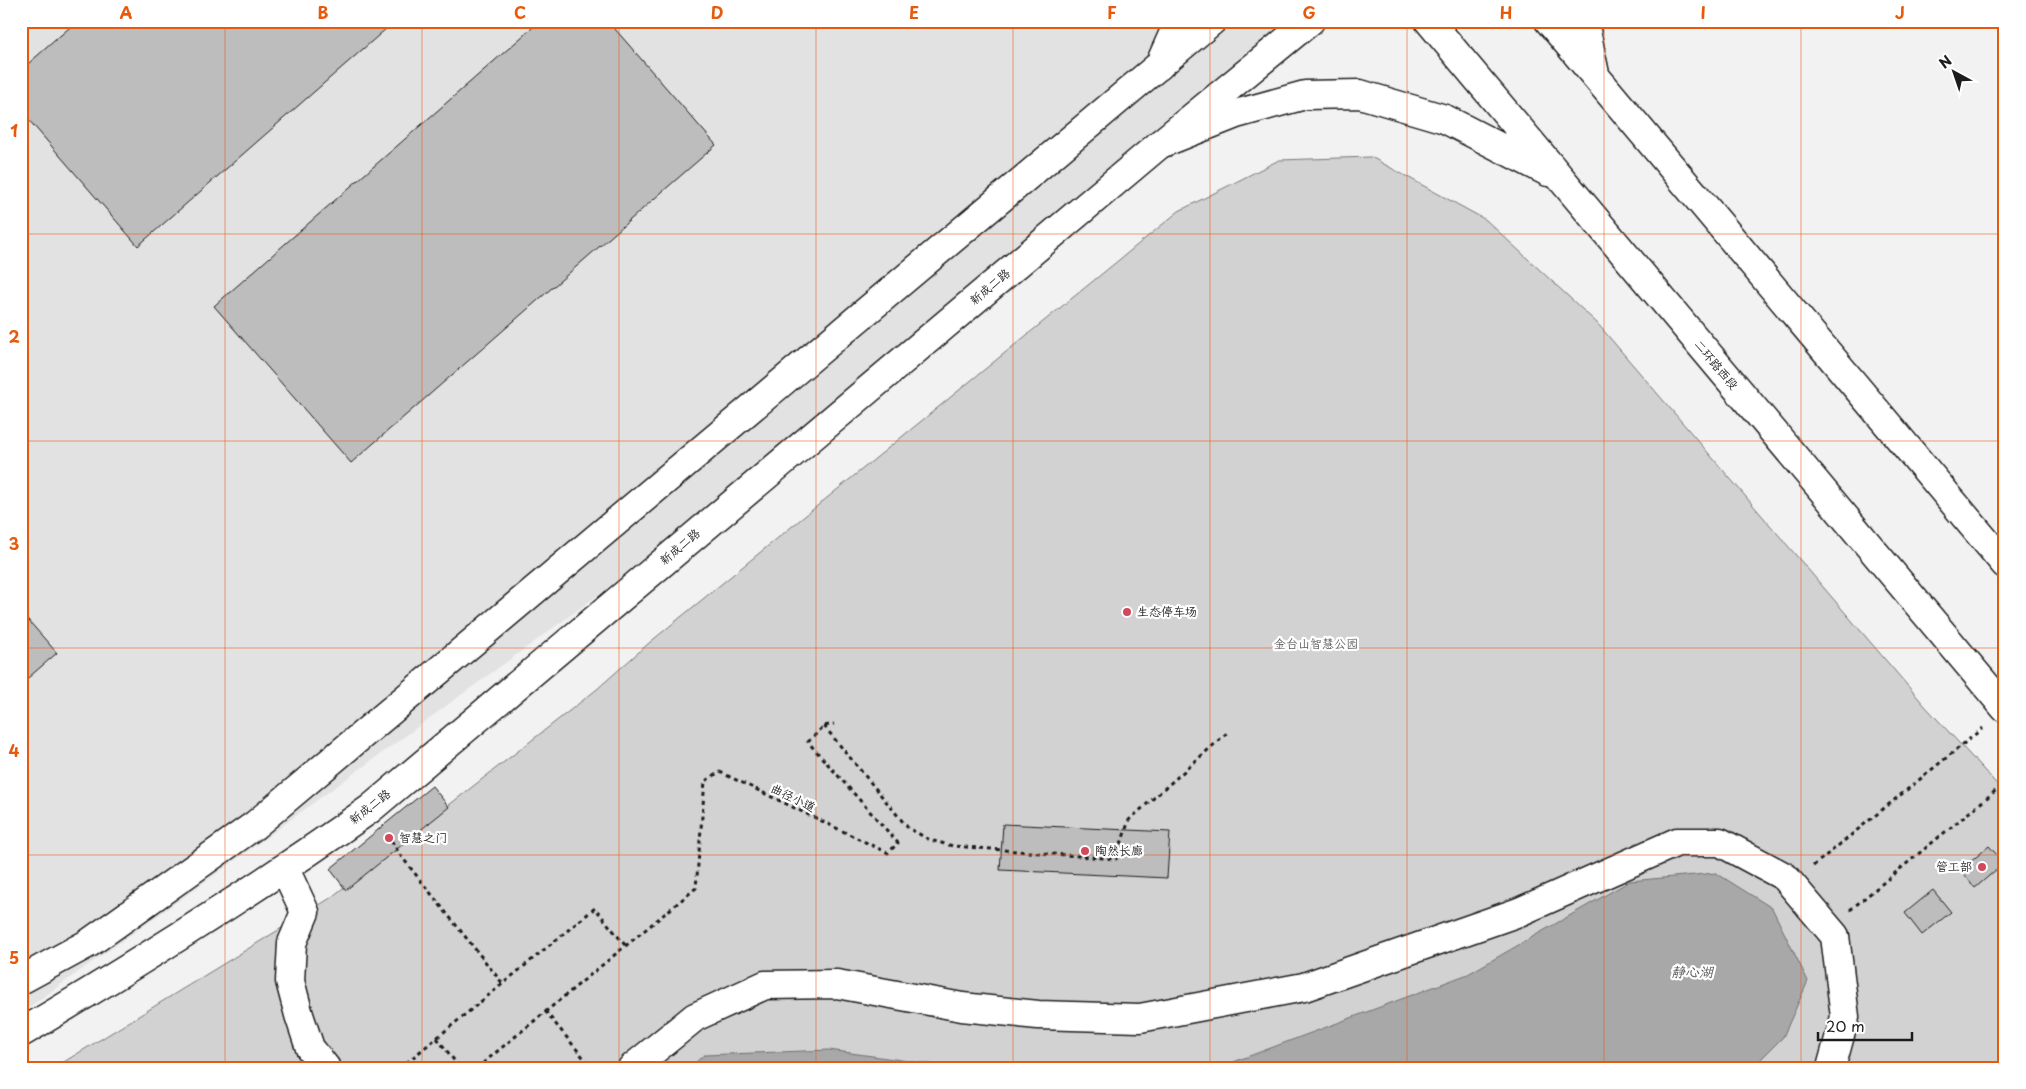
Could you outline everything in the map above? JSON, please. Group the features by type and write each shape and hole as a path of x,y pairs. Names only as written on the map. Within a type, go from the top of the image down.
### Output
{"street":[{"path":"1159,66 1180,21"},
{"path":"21,980 90,942 255,825 1212,21"},
{"name":"新成二路","path":"21,1033 128,970 285,869 370,809 1160,144 1310,21"},
{"name":"二环路西段","path":"1429,21 1558,177 1995,717"},
{"path":"1549,21 2005,564"},
{"path":"1584,21 1596,78"},
{"path":"1160,144 1236,114 1305,95 1360,94 1445,119 1558,177"},
{"path":"632,1068 695,1017 764,985 837,984 962,1006 1038,1015 1140,1018 1304,987 1519,912 1676,842 1720,842 1785,877 1835,936 1845,1017 1831,1068"},
{"path":"285,869 305,912 292,943 290,981 310,1048 326,1068"}],"path":[{"path":"1791,884 1995,717"},
{"path":"834,724 824,726 908,828 930,840 953,846 1116,859 1129,820 1227,733"},
{"name":"曲径小道","path":"625,946 696,888 705,781 720,772 888,853 898,843 808,742 824,726"},
{"path":"1828,928 2005,783"},
{"path":"401,856 503,984"},
{"path":"400,1068 595,908 625,946 477,1068"},
{"path":"545,1011 592,1068"},
{"path":"437,1038 460,1068"}],"shaded area":[{"path":"21,21 1296,21 638,566 227,866 21,1013"}],"green space":[{"name":"金台山智慧公园","path":"1371,157 1486,220 1597,323 1925,706 2005,793 2005,1068 54,1068 329,899 596,690 649,643 1179,211 1279,160"}],"water":[{"name":"静心湖","path":"1716,873 1772,908 1808,981 1783,1037 1752,1068 1154,1068 1228,1064 1468,974 1630,881"},
{"path":"829,1050 959,1068 689,1068 704,1055"}],"building":[{"path":"77,21 395,21 138,246 21,111 21,70"},
{"path":"540,21 608,21 716,145 351,463 214,306"},
{"path":"21,612 57,653 21,684"},
{"name":"智慧之门","path":"432,786 449,807 346,890 330,869"},
{"name":"陶然长廊","path":"1003,824 1170,832 1167,878 1000,870"},
{"name":"管工部","path":"1989,846 2004,863 1975,888 1961,870"},
{"path":"1933,890 1951,912 1922,935 1905,913"}],"place":[{"name":"生态停车场","path":"1127,612"},
{"name":"智慧之门","path":"389,838"},
{"name":"陶然长廊","path":"1085,851"},
{"name":"管工部","path":"1982,867"}]}
